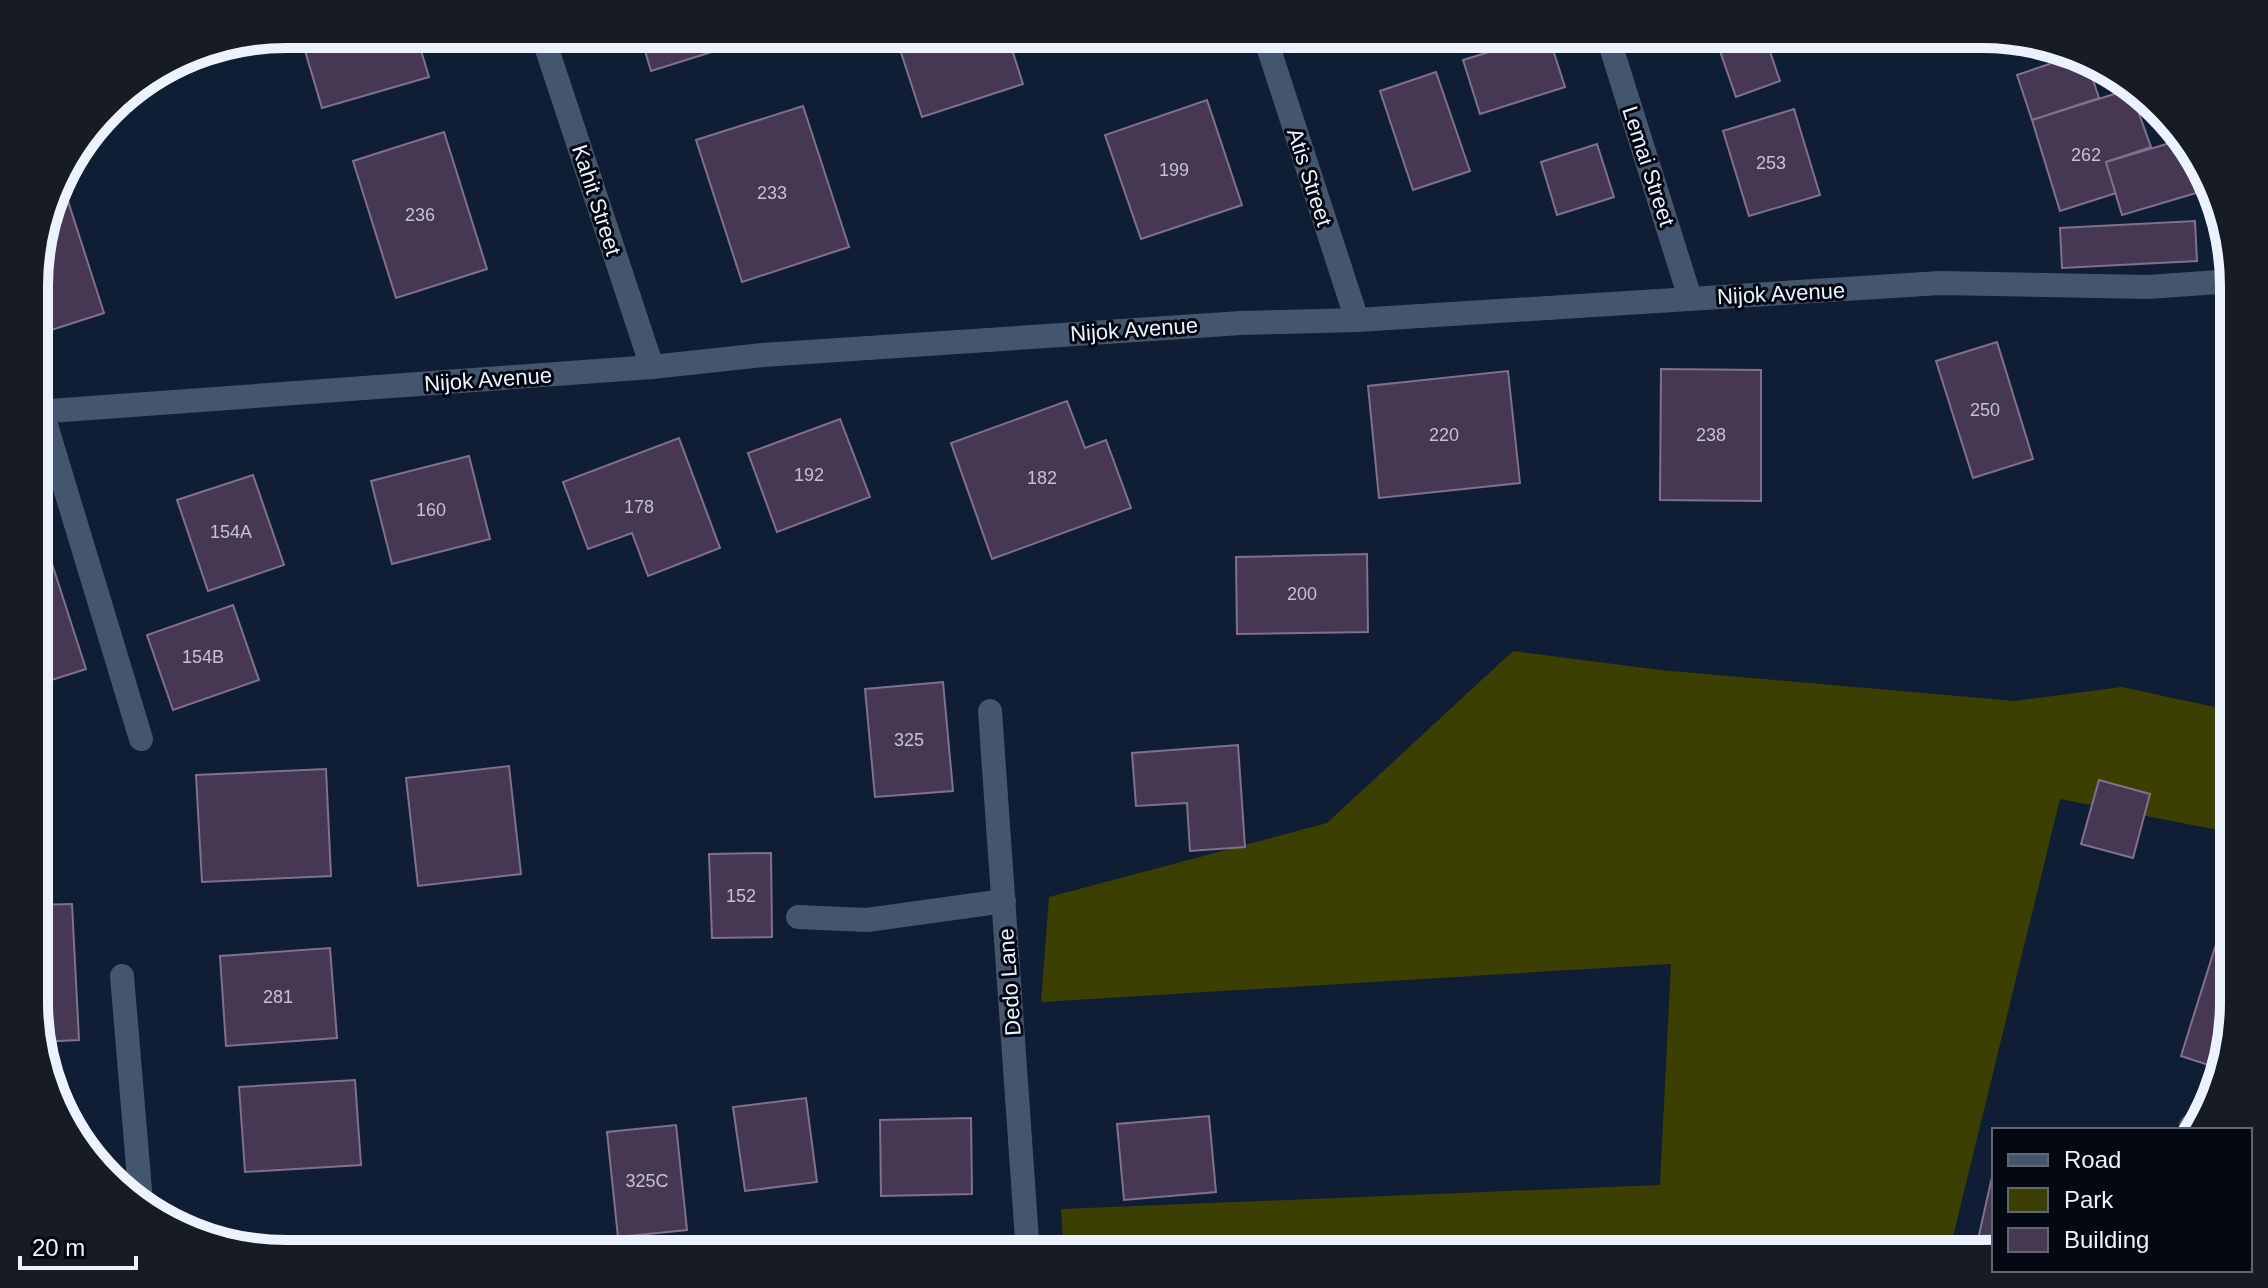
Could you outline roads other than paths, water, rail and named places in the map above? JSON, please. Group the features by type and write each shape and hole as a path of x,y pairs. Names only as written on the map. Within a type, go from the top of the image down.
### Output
{"street":[{"name":"Atis Street","path":"1269,48 1357,320"},
{"name":"Lemai Street","path":"1611,48 1690,298"},
{"name":"Kahit Street","path":"547,49 652,367"},
{"name":"Nijok Avenue","path":"48,411 652,367 1006,337 1241,323 1357,320 1940,283 2148,287 2219,282"},
{"path":"48,441 141,739"},
{"name":"Dedo Lane","path":"990,711 1027,1240"},
{"path":"798,917 867,920 1004,901"},
{"path":"122,976 140,1190"}]}
